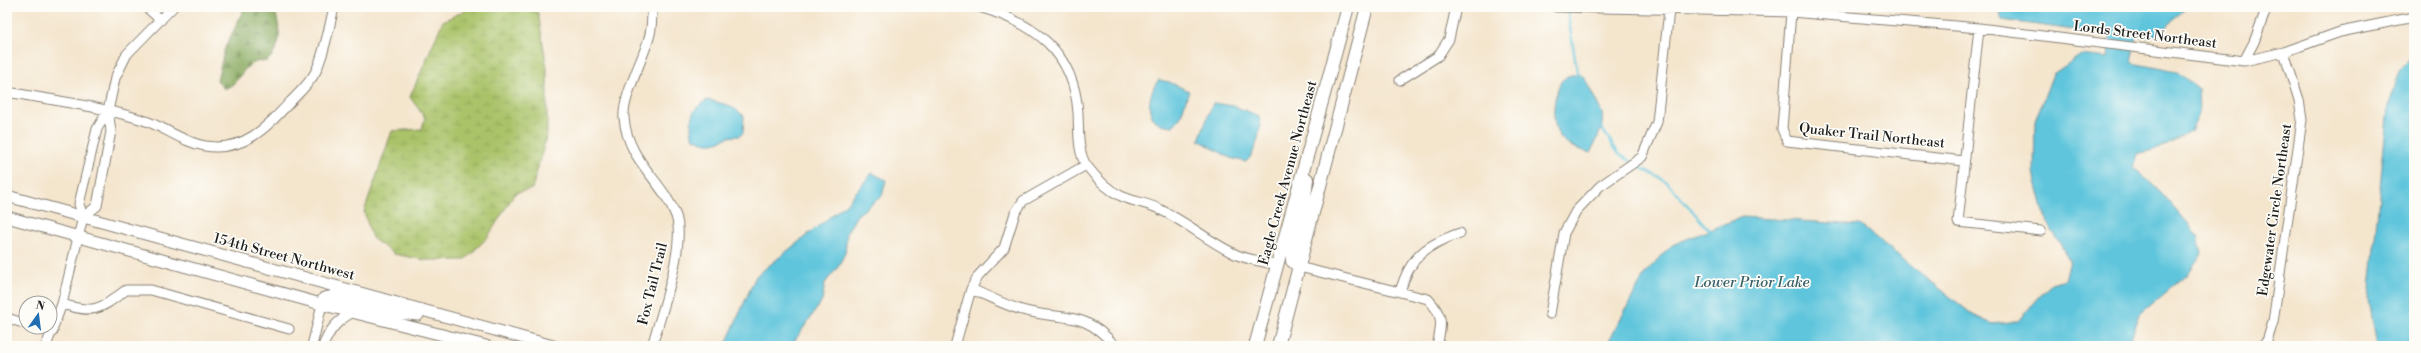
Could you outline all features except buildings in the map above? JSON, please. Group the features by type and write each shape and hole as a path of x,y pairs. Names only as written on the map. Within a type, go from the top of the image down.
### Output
{"main road":[{"name":"Eagle Creek Avenue Northeast","path":"1255,346 1307,162 1348,7"},
{"path":"1278,346 1367,7"},
{"path":"1299,267 1292,259 1306,195 1307,162"}],"street":[{"path":"146,7 161,20"},
{"path":"58,316 82,217 79,204 98,129 108,112 115,78 127,54 172,7"},
{"path":"7,92 42,96 143,120 188,141 204,146 223,148 239,145 266,128 312,79 321,56 334,7"},
{"name":"Fox Tail Trail","path":"652,7 650,34 632,84 624,117 634,155 668,202 675,216 679,232 676,257 652,346"},
{"path":"979,7 1010,12 1055,50 1073,81 1078,111 1079,140 1086,165 1099,180 1121,196 1159,209 1232,253 1278,265"},
{"path":"1400,80 1438,56 1449,39 1456,7"},
{"name":"Lords Street Northeast","path":"1556,7 1669,10 1735,9 1791,12 1979,28 2244,61 2284,52 2340,32 2414,17"},
{"path":"2244,61 2267,7"},
{"path":"1550,314 1564,233 1576,211 1600,186 1642,157 1657,122 1669,10"},
{"name":"Quaker Trail Northeast","path":"1791,12 1782,129 1787,141 1964,161"},
{"path":"1979,28 1958,222 2041,231"},
{"name":"Edgewater Circle Northeast","path":"2261,346 2267,341 2273,322 2302,120 2299,100 2284,52"},
{"path":"82,217 97,206 111,131 108,112"},
{"path":"955,346 971,289 978,276 1004,248 1015,213 1023,201 1086,165"},
{"name":"154th Street Northwest","path":"7,196 553,346"},
{"path":"7,217 322,304 486,346"},
{"path":"1400,292 1405,273 1413,260 1440,240 1460,233"},
{"path":"1299,267 1428,299 1439,310 1442,325 1437,346"},
{"path":"971,289 1022,310 1088,322 1102,331 1115,346"},
{"path":"62,304 85,311 105,306 126,290 151,290 289,329"},
{"path":"312,346 324,298 333,296 397,313 451,319"},
{"path":"322,346 328,333 336,322 353,312"},
{"path":"7,318 18,321"},
{"path":"46,346 51,335"}],"green space":[{"path":"245,7 274,7 279,29 278,43 276,49 267,61 251,64 236,82 224,89 217,80 225,48"},
{"path":"472,7 527,7 538,13 547,68 547,134 532,189 515,193 487,238 465,260 425,260 394,254 372,238 364,212 392,131 422,129 425,118 410,97 443,21"}],"water":[{"name":"Lower Prior Lake","path":"1999,7 2186,7 2158,36 2137,36 2132,63 2177,72 2198,88 2199,112 2191,132 2157,149 2137,154 2133,167 2160,192 2198,236 2202,254 2189,273 2140,314 2128,346 1606,346 1646,272 1672,245 1742,217 1860,225 1973,315 1992,324 2018,321 2051,284 2065,280 2070,261 2046,220 2034,173 2035,121 2053,74 2081,55 2108,58 2110,35 2002,20"},
{"path":"2414,53 2414,346 2377,346 2369,300 2388,106 2401,69"},
{"path":"1571,75 1581,75 1585,79 1602,113 1603,118 1601,128 1590,153 1576,148 1564,141 1559,136 1556,129 1554,105 1556,96 1562,81"},
{"path":"1159,80 1169,82 1189,91 1180,118 1173,126 1157,122 1151,114 1150,98"},
{"path":"708,100 731,106 744,116 743,133 739,136 732,136 713,143 701,141 692,137 692,115 702,103"},
{"path":"1213,103 1234,106 1259,116 1259,134 1255,147 1246,162 1230,158 1199,140"},
{"path":"872,173 886,180 882,196 857,215 847,232 845,253 838,267 825,283 822,301 791,346 725,346 756,276 846,204"}],"waterway":[{"path":"1567,9 1578,77"},
{"path":"1600,126 1619,154 1632,162"},
{"path":"1636,165 1667,182 1710,231"}]}
